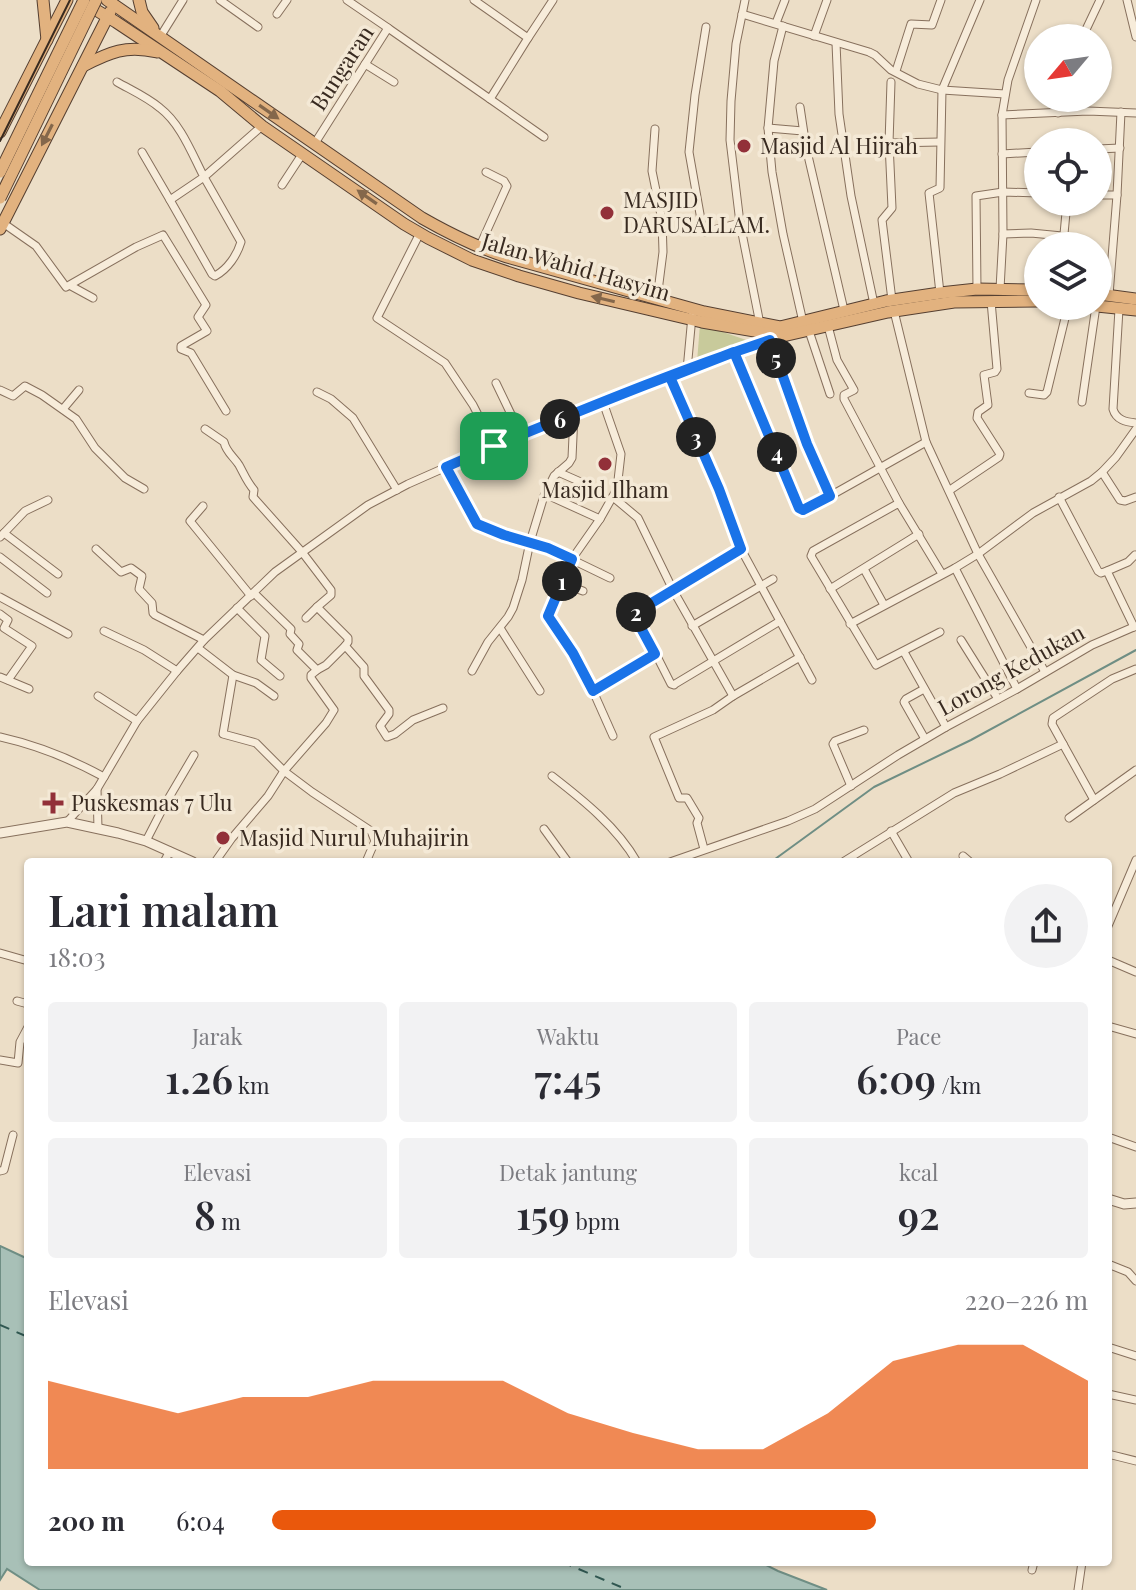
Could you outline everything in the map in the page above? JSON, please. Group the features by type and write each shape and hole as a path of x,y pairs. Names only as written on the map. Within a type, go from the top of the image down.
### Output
{"highway":[{"path":"43,0 47,41"},
{"path":"1,128 67,0"},
{"path":"0,172 82,0"},
{"name":"Jalan Wahid Hasyim","path":"82,0 220,91 262,126 420,233 472,260 519,276 579,293 780,327 828,326 940,293 977,289 1024,290"},
{"path":"0,198 96,0"},
{"path":"139,0 142,12 159,36"},
{"path":"2,226 108,17 111,1"},
{"name":"Jalan Wahid Hasyim","path":"111,1 422,218 479,248 657,299 692,314 783,336 844,310 874,304 1024,301"},
{"path":"83,66 114,51 128,48 165,54"},
{"path":"33,66 47,63 55,67 71,89"},
{"path":"1112,296 1136,299"},
{"path":"1112,308 1136,310"}],"street":[{"path":"159,36 183,0"},
{"path":"220,0 258,27"},
{"path":"277,14 287,0"},
{"path":"347,0 388,28"},
{"path":"474,0 528,38"},
{"path":"490,99 553,0"},
{"path":"745,0 736,44 730,140 740,223 760,324"},
{"path":"785,0 774,61 768,128 772,172 783,234 806,326 830,394"},
{"path":"814,36 827,0"},
{"path":"896,71 911,24 932,25 941,0"},
{"path":"940,293 929,193 940,188 942,90 980,0"},
{"path":"1000,289 1002,115 1017,53 1036,0"},
{"path":"1089,24 1100,0"},
{"path":"1127,0 1136,37"},
{"path":"742,14 873,54 891,70 918,84 942,90 1005,94"},
{"path":"706,27 695,95 690,160 704,231 740,223"},
{"name":"Bungaran","path":"315,143 388,28 544,137"},
{"path":"836,43 839,114 851,196 874,304"},
{"path":"365,64 394,82"},
{"path":"117,82 149,99 175,124 241,240 232,260 220,274 212,274 142,152"},
{"path":"891,82 889,143 892,208 882,220 893,306 926,442 978,554 1045,672"},
{"path":"800,107 844,310"},
{"path":"1112,233 1121,112"},
{"path":"1002,115 1136,113"},
{"path":"170,200 204,177 262,126"},
{"path":"768,128 803,131"},
{"path":"655,129 652,171 662,220 663,252 657,299"},
{"path":"889,143 940,142"},
{"path":"1112,148 1120,148"},
{"path":"282,185 303,153"},
{"path":"1002,154 1024,153"},
{"path":"479,248 507,186 504,181 486,172"},
{"path":"977,289 976,197 980,194 1024,193"},
{"path":"1112,195 1117,195"},
{"path":"1003,234 1062,236 1066,216"},
{"path":"2,226 36,246 64,286 71,286 93,298"},
{"path":"420,233 377,318 445,363 473,405 494,446"},
{"path":"71,286 163,235 206,305 198,317 207,331 181,346 181,349 191,353 226,411"},
{"path":"950,490 1000,454 977,418 978,412 988,405 984,375 997,369 991,301"},
{"path":"850,624 955,568 1033,513 1102,472 1136,426 1120,419 1113,409 1119,309"},
{"path":"687,370 692,314"},
{"path":"1029,393 1046,393 1064,320"},
{"path":"1082,402 1095,320"},
{"path":"828,326 837,360 854,390 844,395 844,399 879,468 942,574"},
{"path":"67,822 97,789 137,721 204,640 275,572 368,505 521,435 783,336"},
{"path":"770,340 796,415 830,496"},
{"path":"734,352 799,508 803,510 926,442"},
{"path":"670,377 719,489 741,549 812,680"},
{"path":"496,383 521,435"},
{"path":"0,390 13,396 25,386 63,409 80,423 92,444 121,474 144,489"},
{"path":"63,409 79,390"},
{"path":"317,392 331,399 353,418 397,490"},
{"path":"603,402 621,454 617,489 572,559 548,616 573,653 613,736"},
{"path":"472,671 517,598 545,494 558,472 572,460 574,414"},
{"path":"205,429 224,442 224,447 254,490 253,497 302,552 332,593 306,618"},
{"path":"446,467 477,524 572,559 610,578"},
{"path":"558,472 583,483"},
{"path":"1102,472 1120,500 1136,497"},
{"path":"545,494 600,519"},
{"path":"613,497 638,518 692,626 733,696"},
{"path":"1059,497 1098,571 1101,573 1128,562 1135,555"},
{"path":"48,500 25,511 2,535 58,574"},
{"path":"899,503 813,551 808,561 830,589 876,665 940,632"},
{"path":"203,506 190,521 252,595 290,628 290,634 299,644 297,650 317,670"},
{"path":"830,589 919,534"},
{"path":"96,549 121,572 131,568 142,576 139,589 153,605 155,615 204,640"},
{"path":"741,549 634,614 671,684 780,621"},
{"path":"0,557 47,593"},
{"path":"955,568 1017,689"},
{"path":"864,569 884,605"},
{"path":"1107,571 1135,627"},
{"path":"692,626 773,579"},
{"path":"561,583 583,591"},
{"path":"0,597 68,634"},
{"path":"218,858 284,771 334,712 311,675 345,646 348,638 317,607"},
{"path":"237,608 265,636 261,660 280,676"},
{"path":"0,614 8,620 4,628 32,646 4,679 29,689"},
{"name":"Lorong Kedukan","path":"680,858 815,809 902,752 1092,645 1135,627"},
{"path":"500,628 540,691"},
{"path":"104,631 144,650 177,671"},
{"path":"961,640 998,699"},
{"path":"345,646 364,667 364,676 389,710 390,713 380,724 385,736 392,736 413,720 443,708"},
{"path":"198,648 233,675 256,683 274,696"},
{"path":"904,652 946,727"},
{"path":"593,691 655,654"},
{"path":"704,849 697,823 699,818 687,798 679,798 654,737 713,710 800,657"},
{"path":"1094,800 1052,724 1053,718 1112,679 1136,669"},
{"path":"233,675 223,734 256,743 284,771 371,831 375,841 368,858"},
{"path":"924,689 904,702 925,739"},
{"path":"98,696 137,721"},
{"path":"851,786 833,744 864,730"},
{"path":"0,737 71,760 104,777"},
{"path":"849,858 954,793 1063,744"},
{"path":"146,841 194,755"},
{"path":"1069,818 1136,770"},
{"path":"552,776 605,822 634,858"},
{"path":"97,789 98,829"},
{"path":"0,833 67,822 146,841 185,858"},
{"path":"544,829 565,858"},
{"path":"891,831 907,858"},
{"path":"166,858 170,851"},
{"path":"1112,914 1136,860"},
{"path":"0,953 24,960"},
{"path":"1112,962 1136,972"},
{"path":"17,1001 24,1003"},
{"path":"1112,1027 1136,1034"},
{"path":"0,1060 18,1063 24,1034"},
{"path":"0,1171 4,1170 13,1135"},
{"path":"1112,1138 1136,1147"},
{"path":"1112,1200 1136,1203"},
{"path":"1112,1266 1128,1272 1136,1281"},
{"path":"1112,1348 1136,1356"},
{"path":"1112,1395 1136,1400"},
{"path":"1112,1455 1136,1461"},
{"path":"1078,1590 1081,1566"}],"green space":[{"path":"700,324 749,341 697,362"}],"shaded area":[{"path":"0,1246 24,1257 24,1566 768,1566 827,1590 40,1590 7,1569 0,1580"}],"waterway":[{"path":"776,858 874,787 971,740 1136,650"}],"ferry route":[{"path":"0,1325 24,1335"},
{"path":"571,1566 628,1590"}],"tram line":[{"path":"0,141 70,0"}],"place":[{"name":"Masjid Al Hijrah","path":"744,146"},
{"name":"MASJID DARUSALLAM.","path":"607,213"},
{"name":"Masjid Ilham","path":"605,464"},
{"name":"Puskesmas 7 Ulu","path":"53,803"},
{"name":"Masjid Nurul Muhajirin","path":"223,838"}],"route":[{"path":"494,446 446,467 477,524 572,559 548,616 573,653 593,691 655,654 635,613 741,549 719,489 670,377 734,352 799,508 803,510 830,496 790,400 770,340 734,352 603,402 494,446"}]}
